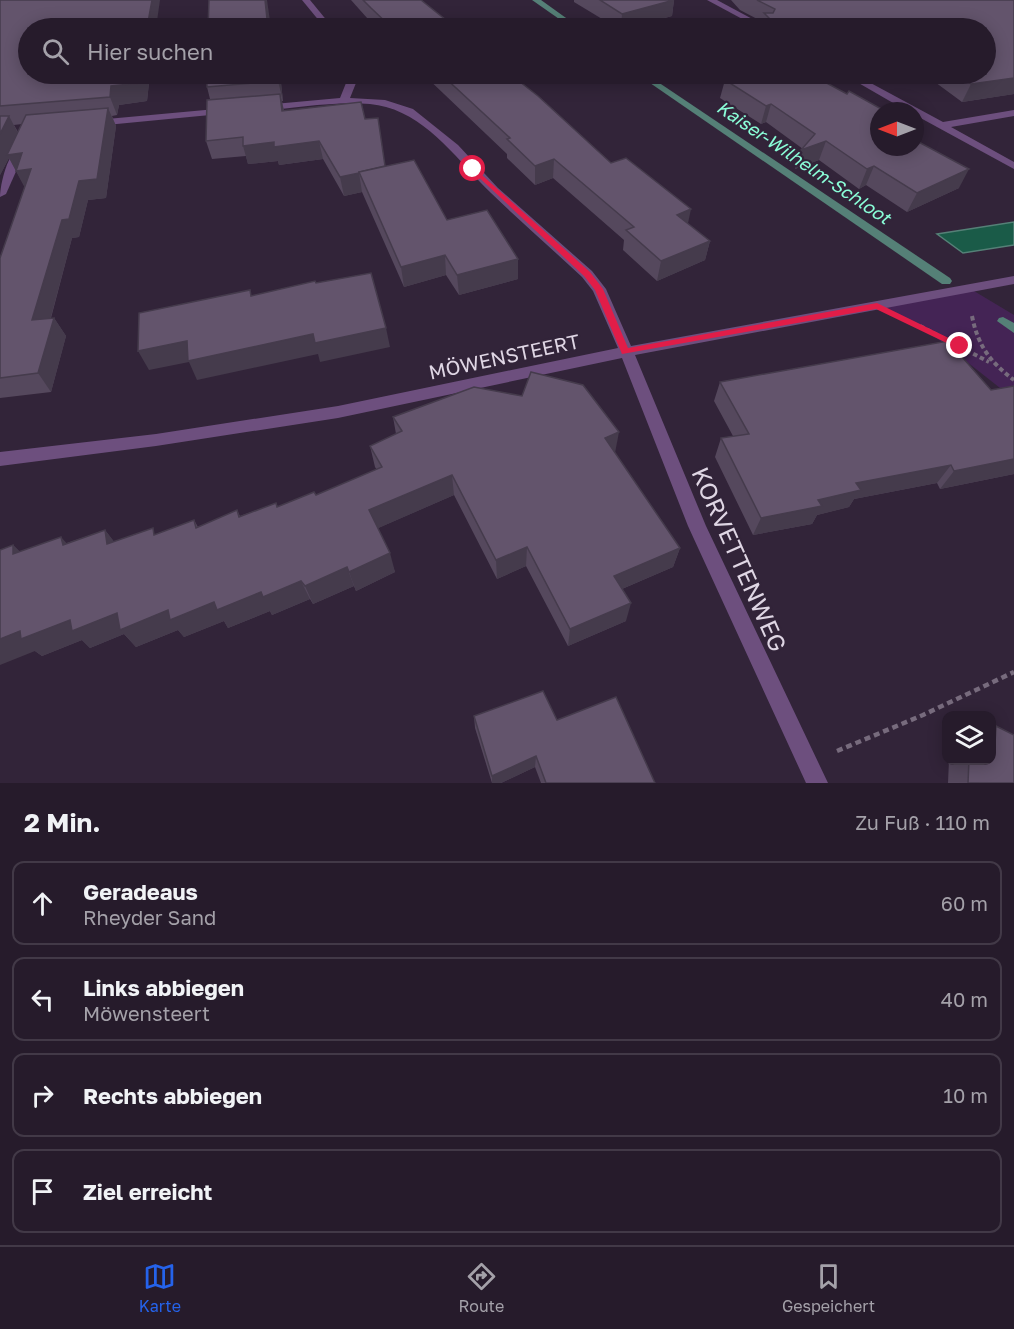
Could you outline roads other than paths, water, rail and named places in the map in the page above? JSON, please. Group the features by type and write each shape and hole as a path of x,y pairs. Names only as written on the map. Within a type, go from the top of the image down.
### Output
{"street":[{"path":"306,0 321,18"},
{"path":"711,0 746,18"},
{"path":"344,101 351,84"},
{"path":"867,84 1014,166"},
{"name":"KORVETTENWEG","path":"88,123 344,101 386,103 410,111 454,147 494,190 587,274 599,289 697,526 818,783"},
{"path":"944,125 1014,113"},
{"path":"0,194 27,136"},
{"name":"MÖWENSTEERT","path":"0,459 156,440 338,412 625,352 1014,280"}],"waterway":[{"name":"Kaiser-Wilhelm-Schloot","path":"536,0 562,18"},
{"name":"Kaiser-Wilhelm-Schloot","path":"656,84 946,281"},
{"name":"Kaiser-Wilhelm-Schloot","path":"1003,321 1014,329"}]}
